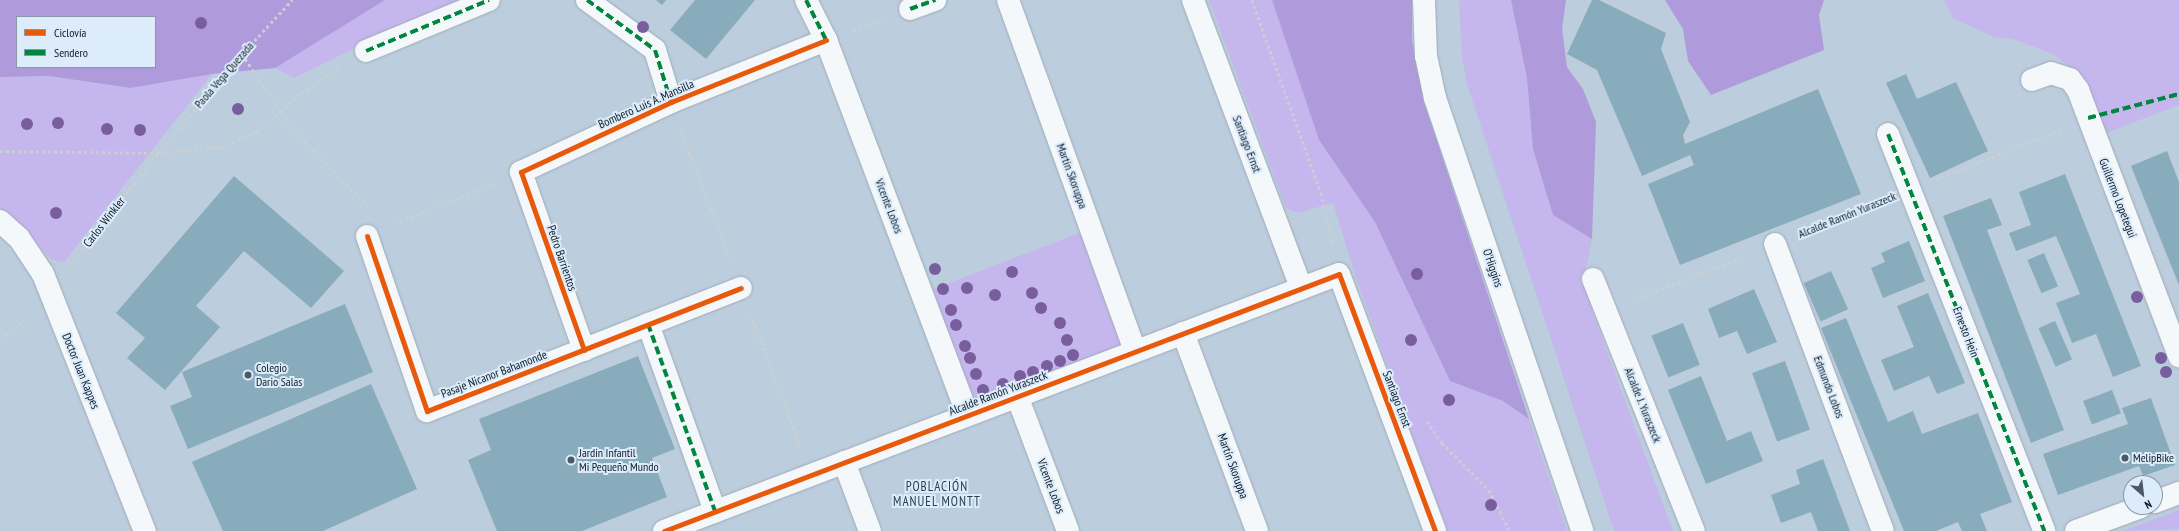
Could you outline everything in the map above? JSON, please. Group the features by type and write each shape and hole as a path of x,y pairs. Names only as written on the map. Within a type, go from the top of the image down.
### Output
{"street":[{"path":"366,51 489,0"},
{"path":"586,0 655,50 671,102"},
{"name":"Vicente Lobos","path":"806,0 826,40 968,415"},
{"path":"910,9 935,0"},
{"name":"Martín Skoruppa","path":"1008,0 1135,351"},
{"name":"Santiago Ernst","path":"1193,0 1301,288"},
{"name":"O'Higgins","path":"1424,0 1426,56 1435,98 1582,531"},
{"name":"Bombero Luis A. Mansilla","path":"522,172 671,102 826,40"},
{"name":"Guillermo Lopetegui","path":"2032,80 2051,73 2070,79 2078,90 2179,356"},
{"name":"Ernesto Hein","path":"1888,134 2044,531"},
{"name":"Pedro Barrientos","path":"522,172 584,350"},
{"name":"Doctor Juan Kappes","path":"0,221 18,238 43,274 145,531"},
{"name":"Pasaje Nicanor Bahamonde","path":"367,236 426,411 741,288"},
{"name":"Edmundo Lobos","path":"1775,244 1883,531"},
{"name":"Alcalde Ramón Yuraszeck","path":"664,531 695,525 716,511 1339,274"},
{"name":"Santiago Emst","path":"1339,274 1435,531"},
{"name":"Alcalde J. Yuraszeck","path":"1593,279 1694,531"},
{"path":"648,324 716,511"},
{"name":"Martín Skoruppa","path":"1183,333 1257,531"},
{"name":"Vicente Lobos","path":"1017,396 1068,531"},
{"path":"844,462 870,531"},
{"path":"2163,499 2179,493"},
{"path":"2076,531 2123,514"}],"path":[{"path":"1252,0 1321,193 1339,274"},
{"path":"826,40 910,9"},
{"path":"0,151 158,153 221,147 257,132 324,76 366,51"},
{"path":"242,54 282,110 292,128 372,210"},
{"path":"388,226 522,172"},
{"path":"1425,418 1442,443 1489,490 1510,531"}],"shaded area":[{"path":"0,0 385,0 275,68 212,74 130,88 49,76 0,77"},
{"path":"385,0 468,0 359,46 294,78 275,68"},
{"path":"1209,0 1272,0 1319,140 1375,222 1450,381 1503,401 1529,419 1567,531 1447,531 1357,281 1333,203 1298,213 1286,208"},
{"path":"1272,0 1412,0 1412,41 1424,102 1529,419 1503,401 1450,381 1375,222 1319,140"},
{"path":"1459,0 1511,0 1527,78 1533,149 1553,215 1592,239 1586,268 1592,311 1673,531 1614,531 1467,84 1462,57"},
{"path":"1511,0 1566,0 1562,28 1567,67 1583,89 1596,122 1592,239 1553,215 1533,149 1527,78"},
{"path":"1665,0 1824,0 1819,15 1824,50 1711,95 1688,61 1683,29"},
{"path":"1944,0 2179,0 2179,105 2106,133 2082,75 2051,53 2013,39 1994,37 1953,18"},
{"path":"212,74 64,262 52,260 0,208 0,77 49,76 126,88"},
{"path":"1082,232 1126,348 973,407 929,291"},
{"path":"2179,510 2179,529 2123,531"}],"building":[{"path":"656,0 666,0 662,5"},
{"path":"695,0 755,0 706,59 670,30"},
{"path":"1592,0 1599,0 1666,33 1661,49 1690,122 1683,135 1685,144 1818,89 1861,194 1680,265 1648,184 1694,165 1690,155 1642,176 1597,70 1567,54"},
{"path":"1906,74 1917,99 1956,82 1988,151 1930,178 1886,83"},
{"path":"2167,151 2179,182 2179,285 2131,166"},
{"path":"2065,174 2141,366 2113,377 2096,334 2072,343 2056,303 2080,294 2056,236 2016,251 2009,233 2031,225 2019,192"},
{"path":"234,176 344,271 311,308 244,251 196,306 220,327 165,390 127,358 145,338 116,313"},
{"path":"1991,198 2002,225 1987,230 2064,430 2031,443 1943,216"},
{"path":"1909,241 1925,281 1883,298 1871,268 1885,262 1881,253"},
{"path":"2044,253 2058,286 2041,293 2027,260"},
{"path":"1831,271 1848,309 1821,322 1804,283"},
{"path":"1754,289 1777,342 1747,354 1737,331 1719,338 1708,309"},
{"path":"1928,293 1965,383 1937,394 1929,376 1894,391 1881,360 1914,347 1897,306"},
{"path":"345,304 373,372 188,449 170,406 192,397 182,372"},
{"path":"1846,318 1888,422 1913,411 1922,434 1978,413 2012,502 1980,514 1987,531 1962,531 1958,522 1936,531 1904,531 1821,328"},
{"path":"2055,321 2072,359 2056,367 2039,328"},
{"path":"1683,323 1700,365 1668,377 1651,336"},
{"name":"Jardin Infantil Mi Pequeño Mundo","path":"638,356 675,449 652,458 667,497 582,531 497,531 468,460 491,450 479,419"},
{"path":"1785,361 1810,430 1777,442 1752,373"},
{"path":"1701,376 1727,441 1751,431 1763,461 1706,484 1668,390"},
{"path":"371,384 417,489 323,531 223,531 192,462"},
{"path":"2112,390 2121,413 2092,424 2083,401"},
{"path":"2151,398 2175,465 2146,475 2143,475 2139,466 2058,495 2043,454 2128,424 2122,408"},
{"path":"1823,459 1850,531 1818,531 1811,512 1781,523 1771,495 1800,484 1796,470"}],"marked path":[{"path":"366,51 489,0"},
{"path":"587,0 655,50 671,102"},
{"path":"806,0 826,40 824,41"},
{"path":"910,9 935,0"},
{"path":"2088,118 2179,94"},
{"path":"1888,134 2044,531"},
{"path":"648,324 715,511"}],"cycle path":[{"path":"584,350 521,172 671,102 826,40"},
{"path":"367,236 427,411 741,288"},
{"path":"664,531 1339,274 1435,531"}],"place":[{"name":"Colegio Dario Salas","path":"248,375"},
{"name":"MelipBike","path":"2125,458"},
{"name":"Jardin Infantil Mi Pequeño Mundo","path":"571,460"}],"district":[{"name":"POBLACIÓN MANUEL MONTT","path":"937,496"}]}
